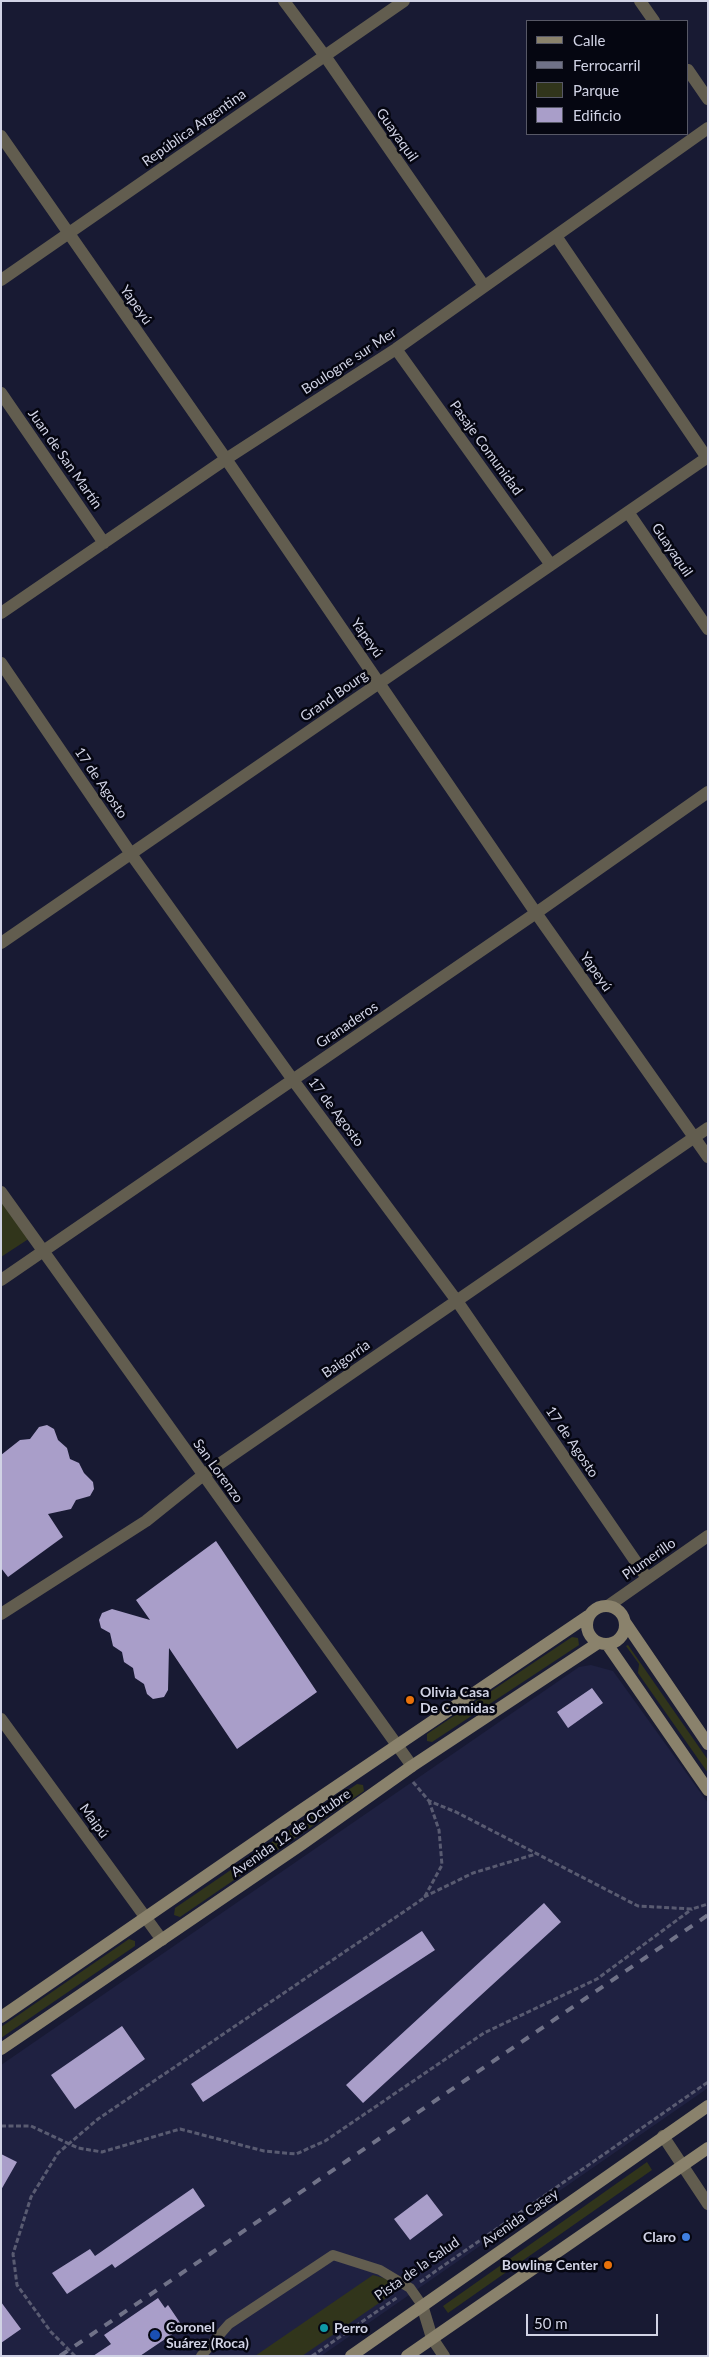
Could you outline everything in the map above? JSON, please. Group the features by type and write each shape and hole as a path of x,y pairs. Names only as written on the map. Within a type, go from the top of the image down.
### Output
{"main road":[{"path":"708,1744 617,1610 608,1606 598,1607 588,1616 587,1629 589,1635 603,1643 708,1790"},
{"name":"Avenida 12 de Octubre","path":"1,2017 588,1616"},
{"path":"603,1643 616,1641 621,1637 624,1622"},
{"name":"Avenida 12 de Octubre","path":"1,2049 408,1769 603,1643"},
{"name":"Avenida Casey","path":"350,2356 708,2106"},
{"path":"407,2356 708,2148"}],"street":[{"name":"Guayaquil","path":"284,1 325,56 484,286"},
{"name":"República Argentina","path":"1,280 404,1"},
{"path":"640,1 653,20"},
{"path":"689,71 708,99"},
{"name":"Boulogne sur Mer","path":"1,614 226,459 396,348 708,128"},
{"name":"Yapeyú","path":"1,136 226,459 536,913 708,1157"},
{"path":"556,236 707,458"},
{"name":"Pasaje Comunidad","path":"396,348 551,565"},
{"name":"Juan de San Martín","path":"1,393 104,543"},
{"name":"Grand Bourg","path":"1,943 707,458"},
{"name":"Guayaquil","path":"628,512 708,629"},
{"name":"17 de Agosto","path":"1,663 131,854 293,1080 457,1300 647,1578"},
{"name":"Granaderos","path":"1,1280 536,913 708,792"},
{"name":"Baigorria","path":"1,1614 146,1520 202,1476 708,1128"},
{"name":"San Lorenzo","path":"1,1192 202,1476 398,1745 408,1769"},
{"name":"Plumerillo","path":"608,1606 708,1536"},
{"name":"Maipú","path":"1,1719 162,1940"},
{"path":"663,2136 708,2204"},
{"path":"422,2305 432,2338 444,2356"}],"lane":[{"path":"201,2356 229,2324 333,2255 380,2270 410,2288 422,2305"}],"path":[{"path":"408,1769 429,1801 439,1830 442,1865 424,1898"},
{"path":"429,1801 456,1812 638,1906 692,1909"},
{"path":"75,2356 51,2332 17,2285 13,2254 31,2197 58,2153 98,2119 424,1898 473,1873 536,1854"},
{"path":"1,2126 30,2126 78,2148 102,2152 180,2128 264,2151 296,2154 325,2141 484,2033 597,1979 692,1909 708,1904"},
{"name":"Pista de la Salud","path":"312,2356 708,2082"}],"shaded area":[{"path":"591,1665 613,1671 708,1803 708,2088 321,2356 1,2356 1,2065 579,1667"}],"green space":[{"path":"1,1195 30,1238 1,1257"},
{"path":"572,1637 578,1638 579,1645 432,1742 427,1741 427,1734"},
{"path":"628,1645 708,1760 708,1773 638,1673 639,1664 626,1646"},
{"path":"357,1784 363,1785 364,1791 180,1917 174,1915 175,1908"},
{"path":"129,1939 135,1941 135,1946 1,2038 1,2027"},
{"path":"647,2162 652,2170 448,2313 443,2306"},
{"path":"373,2275 390,2280 398,2290 302,2356 255,2356"}],"building":[{"path":"47,1425 54,1429 58,1440 67,1448 70,1459 79,1463 84,1473 93,1482 94,1489 90,1496 76,1500 71,1509 48,1514 63,1537 8,1577 1,1568 1,1455 20,1440 30,1439 39,1427"},
{"path":"216,1541 317,1692 237,1749 169,1648 168,1690 164,1697 153,1699 147,1694 144,1684 135,1678 133,1668 124,1662 122,1652 113,1646 110,1633 101,1628 99,1620 102,1613 112,1609 150,1620 136,1600"},
{"path":"592,1688 603,1703 568,1728 557,1712"},
{"path":"544,1903 561,1922 363,2103 346,2085"},
{"path":"422,1931 435,1950 203,2102 191,2084"},
{"path":"122,2026 145,2059 75,2109 51,2075"},
{"path":"1,2154 17,2162 1,2190"},
{"path":"193,2188 205,2206 115,2268 112,2264 67,2294 52,2273 90,2249 95,2256"},
{"path":"427,2194 443,2215 410,2240 394,2219"},
{"path":"158,2298 165,2308 168,2305 183,2327 140,2356 93,2356 111,2344 104,2335"},
{"path":"1,2302 21,2329 1,2343"}],"railway":[{"path":"60,2356 708,1915"}],"place":[{"name":"Olivia Casa De Comidas","path":"410,1700"},
{"name":"Claro","path":"686,2237"},
{"name":"Bowling Center","path":"608,2265"},
{"name":"Perro","path":"324,2328"},
{"name":"Coronel Suárez (Roca)","path":"155,2335"}]}
